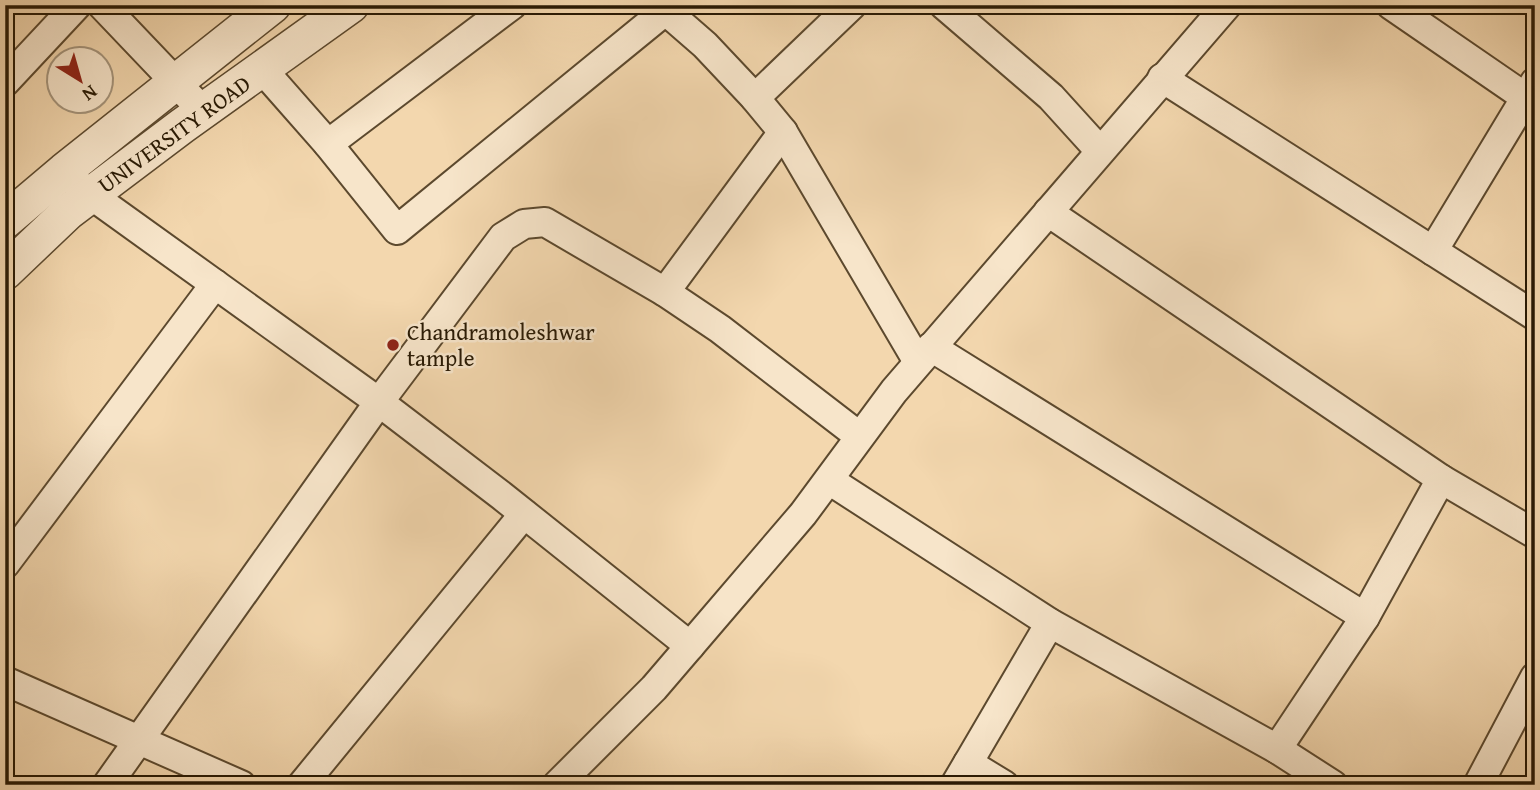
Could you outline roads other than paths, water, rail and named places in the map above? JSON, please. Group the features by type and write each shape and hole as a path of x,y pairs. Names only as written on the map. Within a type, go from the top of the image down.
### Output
{"street":[{"path":"5,82 77,5"},
{"path":"102,5 203,111"},
{"name":"UNIVERSITY ROAD","path":"5,221 273,5"},
{"name":"UNIVERSITY ROAD","path":"5,272 68,212 351,5"},
{"path":"328,144 512,5"},
{"path":"755,98 852,5"},
{"path":"943,5 1051,97 1100,151"},
{"path":"557,785 654,688 803,514 859,436 925,355 1227,5"},
{"path":"1391,5 1531,94 1433,251"},
{"path":"262,69 328,144 397,230 662,8 705,45 783,132 925,355 1365,617"},
{"path":"1162,78 1535,316"},
{"path":"665,292 783,132"},
{"path":"64,171 91,195 379,402 690,646"},
{"path":"1048,212 1441,479 1535,534"},
{"path":"107,785 379,402 503,237 524,224 545,222 665,292 720,329 859,436"},
{"path":"5,564 215,284"},
{"path":"1277,748 1365,617 1441,479"},
{"path":"829,480 1050,623 1277,748 1333,785"},
{"path":"302,785 524,514"},
{"path":"1004,785 961,774 1050,623"},
{"path":"1478,785 1535,677"},
{"path":"5,681 242,785"}],"place":[{"name":"Chandramoleshwar tample","path":"393,345"}]}
